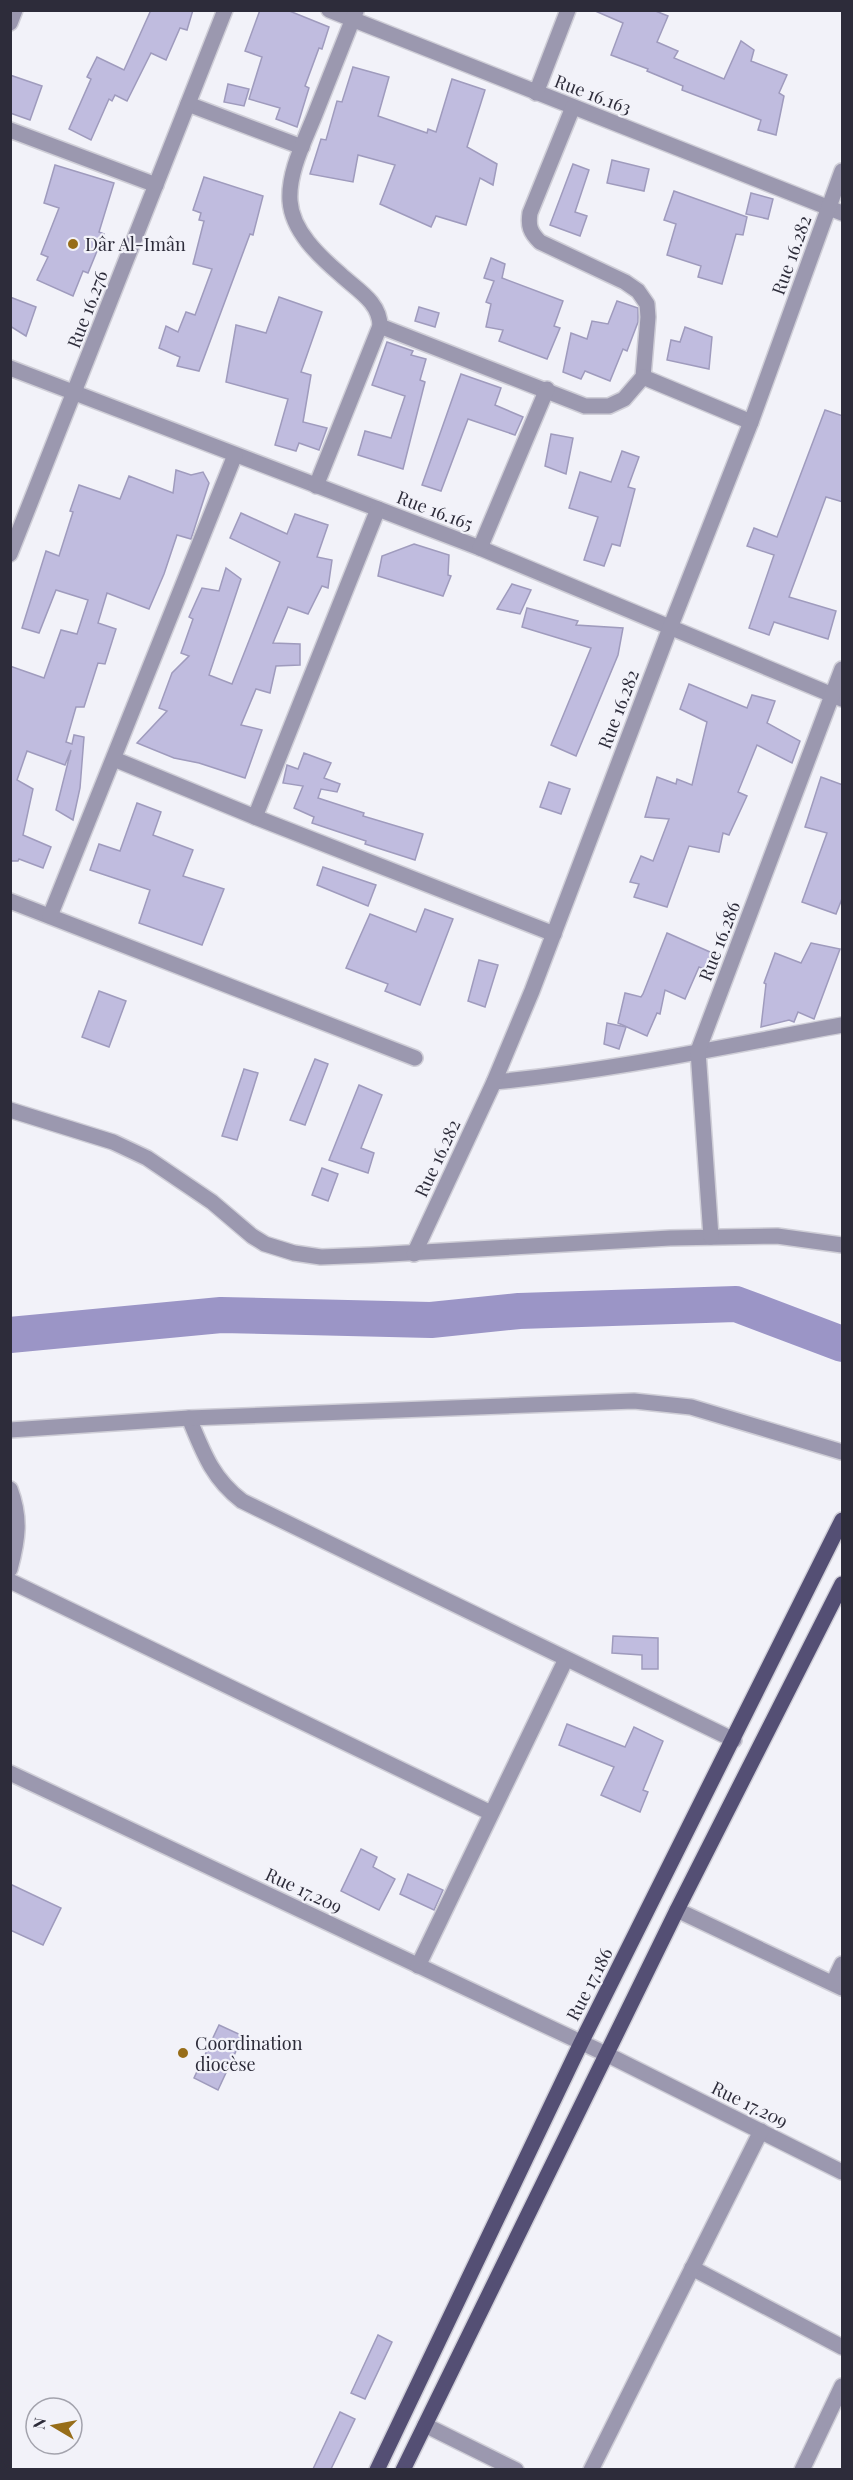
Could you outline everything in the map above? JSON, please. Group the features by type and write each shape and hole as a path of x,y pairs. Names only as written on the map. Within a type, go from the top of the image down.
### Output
{"main road":[{"name":"Rue 17.186","path":"377,2469 581,2043 843,1520"},
{"path":"403,2469 608,2055 677,1910 843,1584"}],"street":[{"path":"10,23 15,10"},
{"name":"Rue 16.276","path":"10,554 225,10"},
{"name":"Rue 16.163","path":"329,10 354,15 536,93 836,210"},
{"path":"536,93 568,10"},
{"path":"316,486 380,326 380,314 373,303 320,257 297,226 290,201 293,175 302,147 354,15"},
{"path":"188,104 302,147"},
{"path":"380,326 547,389 585,406 609,406 624,399 643,377 647,304 638,291 626,282 540,242 531,233 528,224 530,213 573,107"},
{"path":"10,129 156,185"},
{"name":"Rue 16.282","path":"414,1254 494,1082 554,934 669,628 836,210 843,171"},
{"name":"Rue 16.165","path":"10,368 480,548 838,697"},
{"path":"643,377 751,422"},
{"path":"480,548 547,389"},
{"path":"50,916 235,455"},
{"path":"255,817 378,510"},
{"name":"Rue 16.286","path":"711,1237 698,1051 838,697 843,669"},
{"path":"114,759 554,934"},
{"path":"10,901 415,1058"},
{"path":"494,1082 560,1076 843,1025"},
{"path":"10,1110 113,1142 147,1158 187,1184 265,1244 294,1253 321,1257 414,1254 711,1237 777,1236 843,1245"},
{"path":"10,1430 189,1418 634,1401 691,1407 843,1452"},
{"path":"189,1418 209,1467 228,1491 242,1501 734,1740"},
{"path":"10,1489 18,1510 17,1542 10,1569"},
{"path":"10,1581 491,1813"},
{"path":"418,1966 566,1659"},
{"name":"Rue 17.209","path":"10,1773 608,2055 843,2172"},
{"path":"677,1910 838,1986 843,1964"},
{"path":"591,2469 761,2131"},
{"path":"692,2268 843,2347"},
{"path":"802,2469 843,2386"},
{"path":"425,2425 516,2469"}],"building":[{"path":"151,10 193,10 187,30 180,28 166,60 151,53 127,101 115,95 112,101 109,99 91,140 69,129 91,79 87,77 97,57 124,70"},
{"path":"260,10 287,10 329,27 322,49 319,48 305,86 309,88 297,127 276,119 280,108 249,99 262,57 245,51"},
{"path":"593,10 653,10 668,16 657,42 678,51 674,58 724,79 741,41 754,50 751,61 787,75 779,93 784,96 776,135 758,130 761,120 682,90 683,86 611,55 623,23"},
{"path":"353,67 389,77 378,116 427,133 428,129 436,132 452,79 485,90 467,147 497,164 493,185 480,178 466,225 436,216 431,227 380,204 395,165 358,155 353,182 310,174 321,139 326,140 337,101 342,102"},
{"path":"10,75 42,86 30,120 10,113"},
{"path":"228,84 249,89 244,106 224,102"},
{"path":"612,160 649,169 644,191 607,183"},
{"path":"573,164 589,170 575,212 587,216 580,236 550,225"},
{"path":"55,165 114,183 99,232 104,234 88,273 83,271 73,296 37,280 48,257 41,254 59,208 44,203"},
{"path":"204,177 263,196 253,235 250,234 199,371 177,366 180,357 159,348 166,326 178,332 186,312 195,315 212,269 193,264 204,221 199,220 201,213 193,210"},
{"path":"674,191 747,217 743,235 736,234 722,284 698,277 701,266 667,255 676,224 664,220"},
{"path":"751,193 773,199 768,219 746,214"},
{"path":"491,258 505,264 502,278 563,301 554,326 560,328 547,359 499,341 503,330 486,327 491,304 486,302 494,281 484,278"},
{"path":"10,297 36,307 26,336 10,326"},
{"path":"279,297 322,312 301,372 311,375 303,422 327,428 319,450 299,443 296,451 275,445 288,399 226,382 236,325 266,333"},
{"path":"617,301 638,308 638,322 627,351 623,349 610,381 585,371 581,379 563,372 571,333 587,339 592,321 608,324"},
{"path":"419,307 439,313 435,327 415,321"},
{"path":"685,327 712,337 709,369 667,360 671,340 680,342"},
{"path":"387,342 413,351 411,355 426,359 420,380 425,382 403,469 358,455 365,431 391,438 405,396 372,385"},
{"path":"461,374 501,388 495,405 523,417 515,435 468,419 441,491 422,485"},
{"path":"825,410 843,416 843,502 826,497 789,597 836,611 828,639 774,622 769,635 749,628 774,555 747,546 754,528 777,537"},
{"path":"551,434 573,438 566,474 545,466"},
{"path":"622,451 639,457 628,487 635,489 620,546 612,544 604,566 584,560 598,517 569,508 580,472 611,482"},
{"path":"176,470 191,475 203,472 209,483 191,539 177,535 149,609 107,593 98,623 116,629 105,664 98,663 84,707 76,707 66,742 72,744 74,735 84,737 80,788 73,820 56,810 71,750 65,765 27,751 17,780 33,789 23,835 51,847 43,868 19,859 10,861 10,666 44,678 61,630 77,634 88,600 56,590 39,633 22,628 46,551 59,556 79,485 120,499 129,476 173,493"},
{"path":"241,513 287,534 295,514 328,525 317,557 332,560 328,588 322,586 308,614 288,607 273,643 300,644 300,665 276,666 270,693 256,689 241,725 262,730 245,778 199,763 174,758 137,743 167,711 159,708 172,673 189,656 181,653 193,619 189,617 202,588 219,591 226,568 241,579 209,675 232,684 280,562 230,538"},
{"path":"414,544 449,555 448,575 451,576 443,596 378,576 382,556"},
{"path":"512,584 531,590 520,614 497,609"},
{"path":"527,608 578,621 576,625 623,628 618,655 576,756 551,745 591,648 522,627"},
{"path":"689,684 747,708 752,695 775,701 767,723 800,741 792,763 757,745 738,792 747,796 729,835 723,833 719,852 689,846 667,907 634,897 639,884 630,882 641,856 653,861 669,819 645,817 657,777 676,784 677,779 692,785 707,722 680,709"},
{"path":"304,753 331,763 324,778 340,784 337,792 321,789 318,798 364,813 363,816 423,834 415,860 365,844 366,841 312,823 314,817 294,808 303,786 283,783 287,765 298,769"},
{"path":"821,777 843,785 843,896 836,914 802,902 827,833 805,827"},
{"path":"549,782 570,789 561,814 540,807"},
{"path":"137,803 161,812 153,835 193,850 183,876 224,889 202,945 139,923 150,890 90,870 99,844 120,851"},
{"path":"323,867 376,885 368,906 317,885"},
{"path":"425,909 453,919 420,1005 385,991 388,984 346,968 370,914 416,932"},
{"path":"667,933 719,956 712,972 699,967 685,999 665,990 660,1014 657,1013 647,1036 618,1023 625,993 641,997"},
{"path":"811,943 840,949 814,1019 798,1012 794,1022 789,1020 761,1027 766,984 764,983 775,953 801,963"},
{"path":"479,960 498,965 485,1007 468,1001"},
{"path":"99,991 126,1001 109,1047 82,1037"},
{"path":"607,1023 626,1027 619,1049 604,1044"},
{"path":"315,1059 328,1064 305,1125 290,1120"},
{"path":"244,1069 258,1073 237,1140 222,1136"},
{"path":"359,1085 382,1095 361,1148 374,1153 368,1173 329,1160"},
{"path":"322,1168 338,1174 328,1201 312,1195"},
{"path":"613,1636 658,1638 658,1669 642,1669 642,1655 612,1653"},
{"path":"567,1724 625,1747 634,1727 663,1741 643,1790 648,1792 640,1812 601,1795 614,1767 559,1745"},
{"path":"361,1849 377,1857 373,1867 395,1879 379,1910 341,1891"},
{"path":"408,1874 443,1890 434,1910 400,1894"},
{"path":"10,1884 61,1908 43,1945 10,1930"},
{"path":"219,2025 243,2036 218,2090 194,2078"},
{"path":"378,2335 392,2342 365,2399 351,2393"},
{"path":"340,2412 355,2419 331,2469 313,2469"}],"waterway":[{"path":"10,1335 221,1315 431,1320 519,1311 736,1304 842,1344"}],"place":[{"name":"Dâr Al-Imân","path":"73,244"},
{"name":"Coordination diocèse","path":"183,2053"}]}
